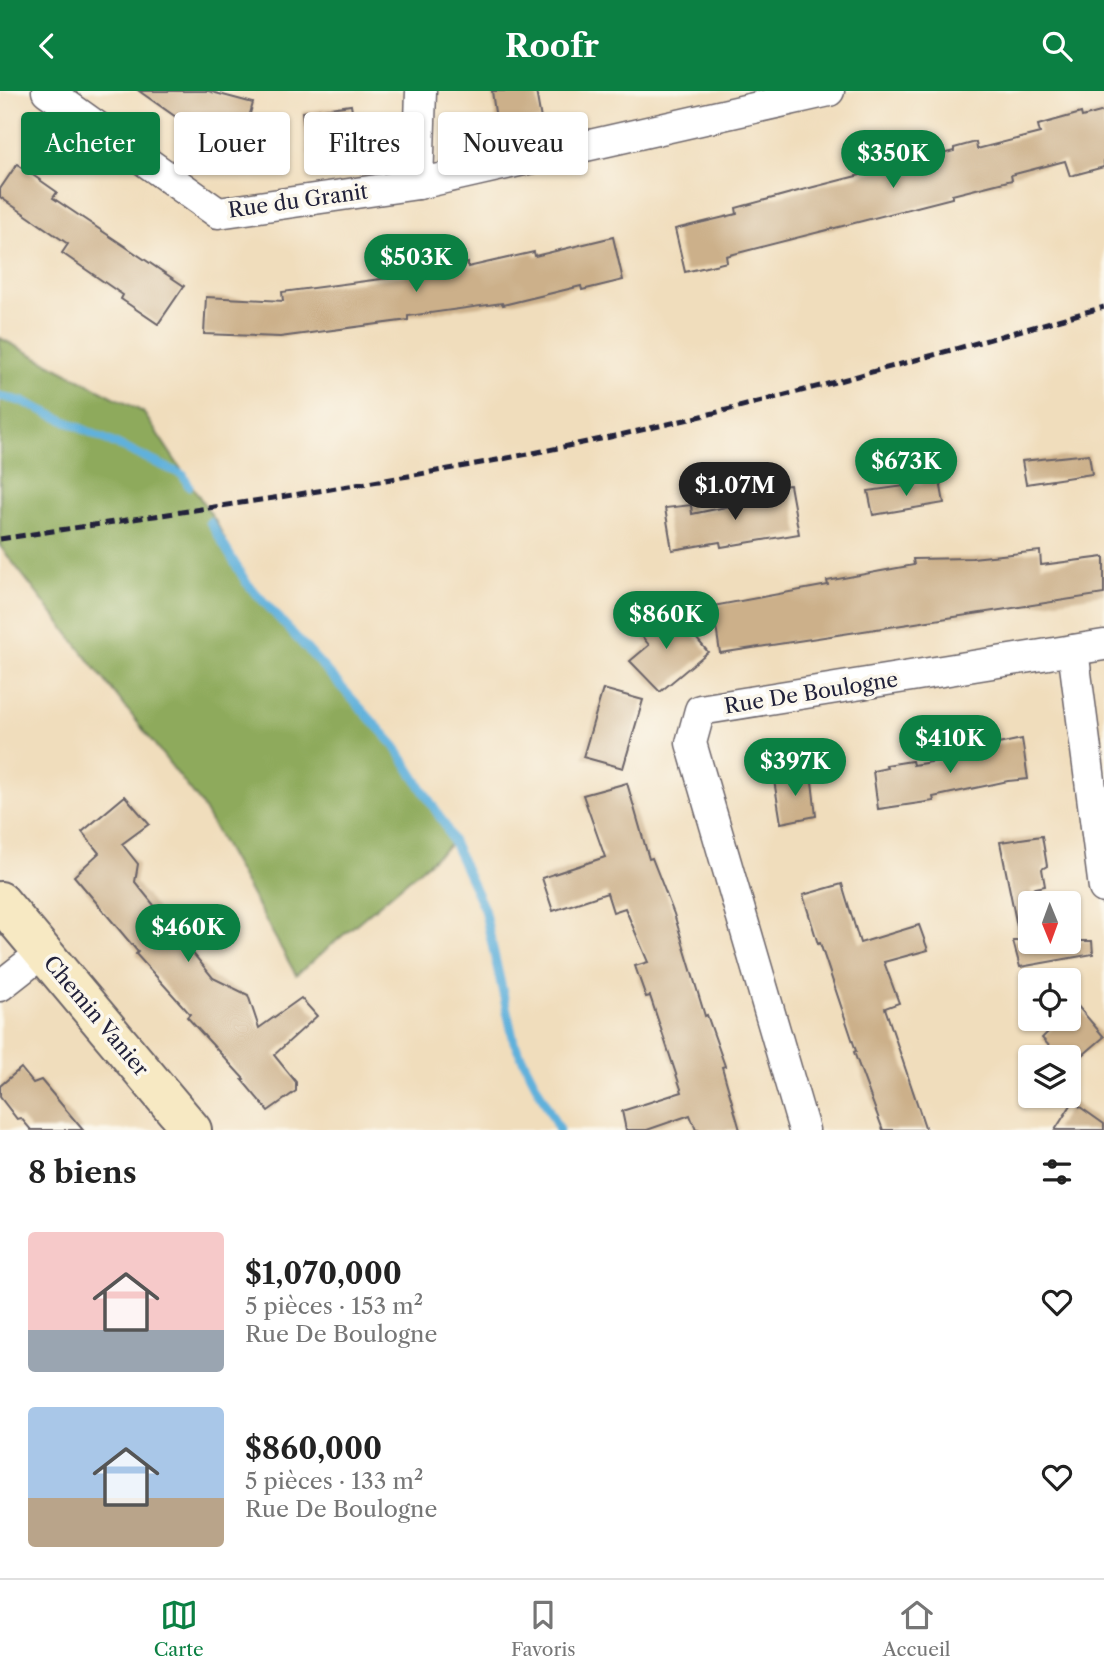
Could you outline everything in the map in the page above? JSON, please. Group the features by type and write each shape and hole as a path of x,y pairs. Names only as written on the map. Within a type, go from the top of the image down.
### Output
{"street":[{"name":"Rue du Granit","path":"47,91 218,213 418,184 816,93"},
{"path":"418,184 421,91"},
{"name":"Rue De Boulogne","path":"804,1130 691,743 699,711 1104,646"},
{"path":"1073,650 1104,888"},
{"name":"Chemin Vanier","path":"0,901 192,1130"},
{"path":"0,986 42,953"}],"green space":[{"path":"0,338 143,412 216,522 246,582 395,746 453,842 296,975 201,804 0,546"}],"building":[{"path":"139,91 208,91 253,103 250,112 174,112 174,116"},
{"path":"492,91 536,91 540,112 495,112"},
{"path":"351,105 352,112 304,112 304,126 302,112"},
{"path":"1104,111 1104,167 1070,176 1065,161 1011,175 1012,180 952,195 952,198 726,256 727,262 685,272 675,229 737,214 736,208 954,151 954,148 976,142 977,149 1040,133 1038,125 1081,113 1082,117"},
{"path":"17,164 21,167 21,175 33,175 57,192 53,198 184,286 158,324 121,299 123,295 62,253 68,244 0,197 0,189"},
{"path":"613,237 623,280 582,290 581,286 503,305 502,303 408,316 408,320 280,337 204,334 206,297 283,301 282,292 426,273 426,269 468,263 468,267 534,252 535,256"},
{"path":"1089,454 1092,474 1026,484 1022,461"},
{"path":"940,481 944,503 873,515 868,491"},
{"path":"790,485 799,534 721,547 720,542 672,550 665,508 691,505 692,514 769,498 767,487"},
{"path":"1040,551 1041,565 1104,557 1104,594 720,653 713,606 828,585 827,581 914,565 913,559 972,558"},
{"path":"659,610 681,632 686,626 708,652 660,692 630,661 649,645 637,630"},
{"path":"603,689 643,700 623,768 583,757"},
{"path":"1022,739 1028,779 933,797 934,801 878,809 873,771 887,768 886,765 912,761 913,765 961,757 960,752"},
{"path":"811,773 816,816 781,823 774,780"},
{"path":"627,783 649,859 652,858 674,914 705,1016 707,1015 725,1066 722,1067 740,1130 696,1130 690,1115 647,1130 626,1130 622,1111 682,1092 650,996 646,997 635,966 648,962 625,908 613,912 607,893 553,911 542,878 605,857 583,795"},
{"path":"125,796 149,824 122,844 138,864 135,882 213,978 248,995 259,1028 301,998 317,1016 274,1055 296,1082 296,1091 268,1111 242,1080 244,1079 187,1017 190,1014 136,954 138,952 74,876 99,853 82,832"},
{"path":"1042,836 1047,866 1042,869 1045,886 1031,891 1018,891 1018,931 1000,842"},
{"path":"842,884 860,943 919,925 928,950 884,962 899,1003 885,1008 926,1130 883,1130 854,1052 856,1051 803,895"},
{"path":"1013,941 1018,941 1018,954 1082,954 1082,941 1092,941 1093,954 1020,967"},
{"path":"1081,1010 1104,1037 1081,1057 1081,1045 1048,1045 1042,1038 1049,1031 1081,1031"},
{"path":"21,1068 33,1083 41,1080 83,1130 31,1130 21,1118 17,1119 0,1097 0,1086"},
{"path":"1069,1108 1081,1108 1104,1124 1104,1130 1055,1130"}],"waterway":[{"path":"0,396 24,402 183,475 189,486"},
{"path":"210,522 246,582 395,746 445,825 484,909 514,1042 559,1130"}],"railway":[{"path":"0,539 230,505 534,453 796,392 1104,307"}]}
